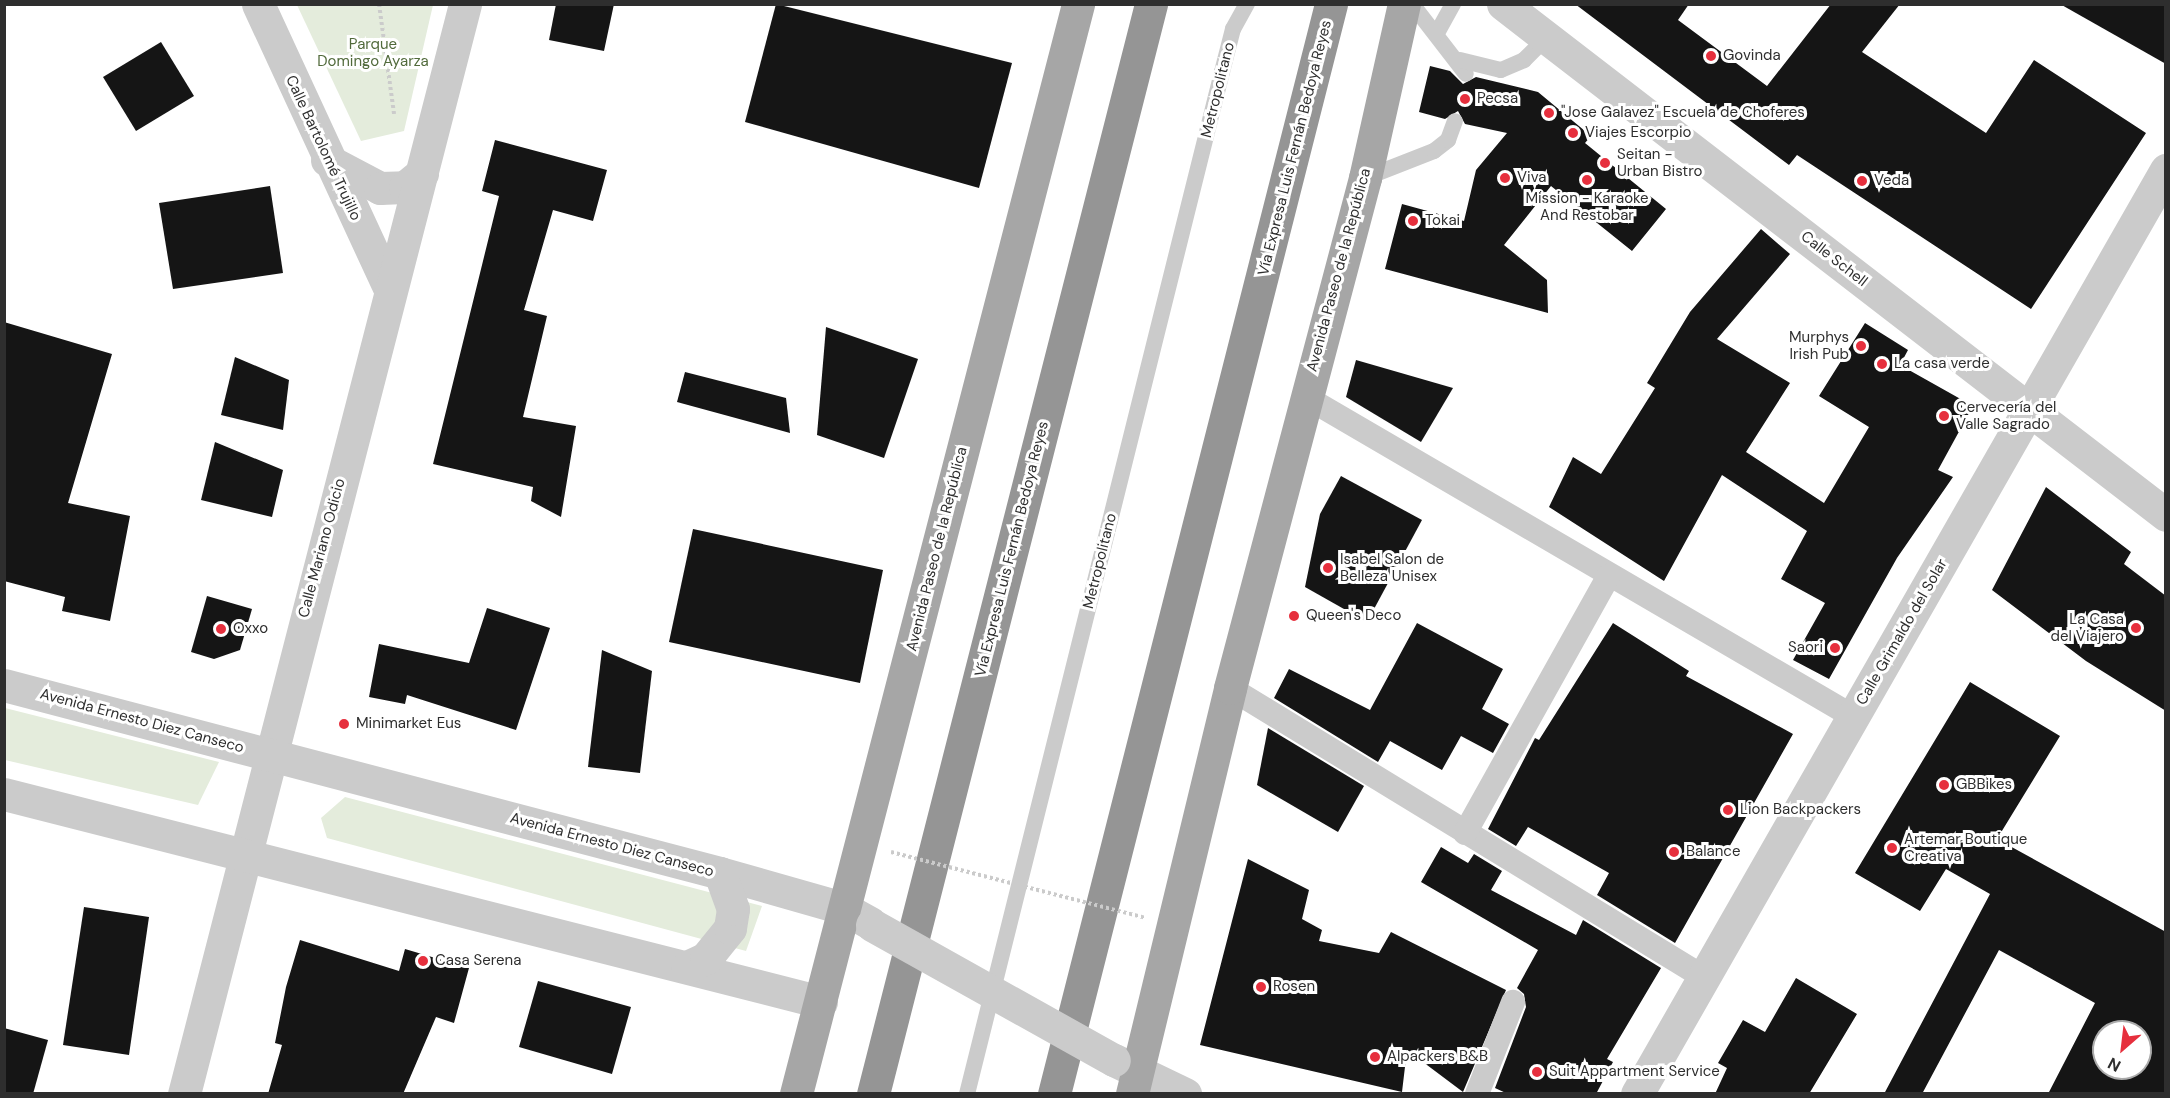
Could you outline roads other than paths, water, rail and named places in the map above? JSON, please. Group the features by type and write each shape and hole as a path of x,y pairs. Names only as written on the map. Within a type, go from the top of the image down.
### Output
{"highway":[{"name":"Vía Expresa Luis Fernán Bedoya Reyes","path":"873,1094 1151,4"},
{"name":"Vía Expresa Luis Fernán Bedoya Reyes","path":"1054,1094 1331,4"}],"main road":[{"name":"Avenida Paseo de la República","path":"796,1094 1078,4"},
{"name":"Avenida Paseo de la República","path":"1128,1076 1304,396 1365,178 1404,4"}],"street":[{"name":"Calle Bartolomé Trujillo","path":"258,4 327,160 390,290"},
{"name":"Calle Mariano Odicio","path":"184,1094 465,4"},
{"name":"Calle Schell","path":"1503,4 2166,515"},
{"path":"327,160 380,188 405,187 422,173"},
{"name":"Calle Grimaldo del Solar","path":"1637,1094 2166,170"},
{"path":"1304,396 1854,717"},
{"path":"1465,833 1609,575"},
{"name":"Avenida Ernesto Diez Canseco","path":"4,685 720,873 843,908 1128,1076 1185,1094"},
{"path":"1230,688 1705,978"},
{"path":"4,794 820,1002"},
{"path":"687,967 706,958 730,928 733,909 720,873"},
{"path":"1478,1094 1513,1002"}],"lane":[{"name":"Metropolitano","path":"1232,4 1233,29"},
{"name":"Metropolitano","path":"968,1094 1233,29 1247,4"},
{"path":"1412,4 1463,67 1501,70 1524,60 1546,38"},
{"path":"1437,33 1453,4"},
{"path":"1365,178 1434,150 1448,140 1455,121"}],"place":[{"name":"Govinda","path":"1711,56"},
{"name":"Pecsa","path":"1465,99"},
{"name":"\"Jose Galavez\" Escuela de Choferes","path":"1549,113"},
{"name":"Viajes Escorpio","path":"1573,133"},
{"name":"Seitan - Urban Bistro","path":"1605,163"},
{"name":"Viva","path":"1505,178"},
{"name":"Mission - Karaoke And Restobar","path":"1587,180"},
{"name":"Veda","path":"1862,181"},
{"name":"Tokai","path":"1413,221"},
{"name":"Murphys Irish Pub","path":"1861,346"},
{"name":"La casa verde","path":"1882,364"},
{"name":"Cervecería del Valle Sagrado","path":"1944,416"},
{"name":"Isabel Salon de Belleza Unisex","path":"1328,568"},
{"name":"Queen's Deco","path":"1294,616"},
{"name":"La Casa del Viajero","path":"2136,628"},
{"name":"Oxxo","path":"221,629"},
{"name":"Saori","path":"1835,648"},
{"name":"Minimarket Eus","path":"344,724"},
{"name":"GBBikes","path":"1944,785"},
{"name":"Lion Backpackers","path":"1728,810"},
{"name":"Artemar Boutique Creativa","path":"1892,848"},
{"name":"Balance","path":"1674,852"},
{"name":"Casa Serena","path":"423,961"},
{"name":"Rosen","path":"1261,987"},
{"name":"Alpackers B&B","path":"1375,1057"},
{"name":"Suit Appartment Service","path":"1537,1072"}],"park label":[{"name":"Parque Domingo Ayarza","path":"373,52"}]}
